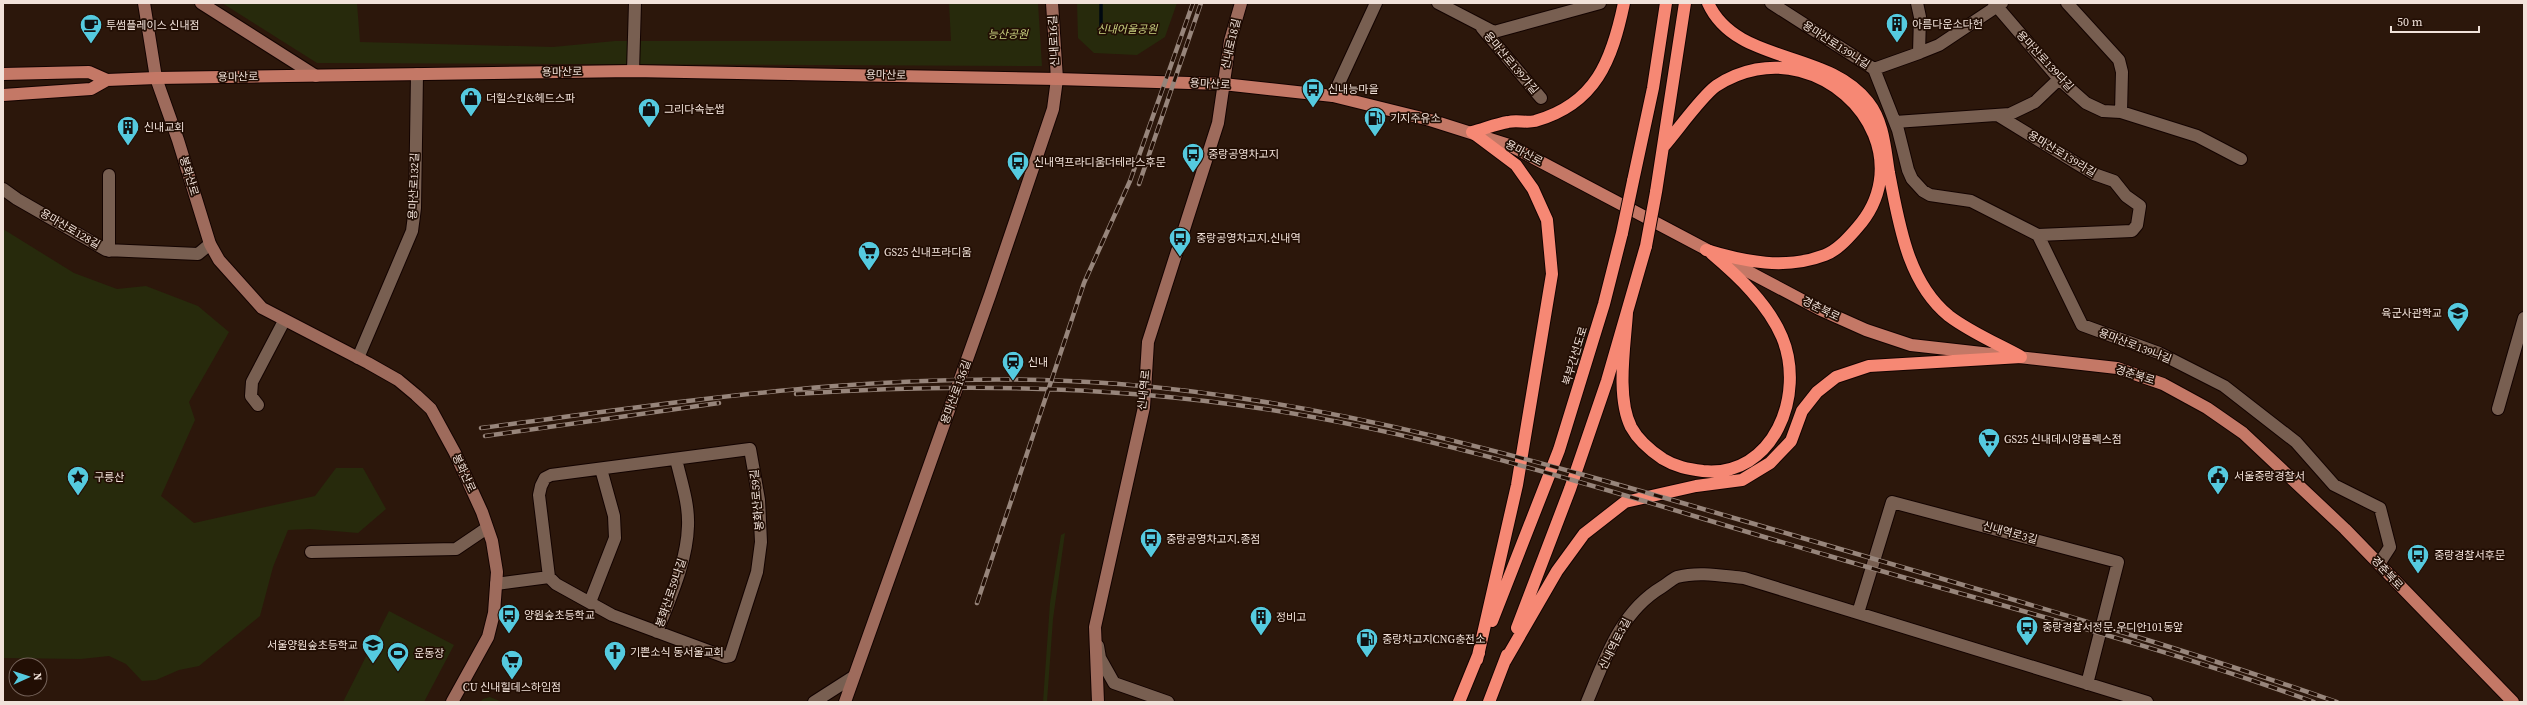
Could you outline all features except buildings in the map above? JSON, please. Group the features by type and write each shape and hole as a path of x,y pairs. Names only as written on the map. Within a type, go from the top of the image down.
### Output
{"highway":[{"path":"1472,132 1508,122 1533,122 1552,116 1588,92 1606,66 1624,3"},
{"name":"북부간선도로","path":"1460,702 1559,450 1604,304 1634,181 1653,88 1666,3"},
{"path":"1489,702 1570,489 1607,381 1646,246 1664,146 1685,3"},
{"path":"1708,3 1724,28 1744,41 1825,70 1849,83 1870,103 1882,130 1904,246 1926,290 1948,315 1969,329 2021,357"},
{"path":"1664,146 1714,87 1741,74 1765,68 1793,69 1811,74 1830,84 1847,95 1861,109 1873,130 1880,165 1878,191 1870,210 1862,223 1836,248 1825,255 1795,262 1769,263 1737,260 1706,250"},
{"path":"1472,132 1516,165 1533,189 1547,220 1552,274 1517,485 1477,660"},
{"path":"1627,313 1623,389 1631,427 1639,438 1656,454 1680,468 1717,472 1741,466 1749,461 1772,439 1781,424 1789,400 1788,358 1782,336 1756,298 1730,269 1706,250"},
{"path":"1505,661 1557,571 1584,534 1625,502 1696,486 1742,480 1770,462 1791,441 1802,411 1816,392 1836,377 1869,366 2021,357"}],"main road":[{"name":"용마산로","path":"3,74 89,72 107,80 633,71 1057,79 1223,84 1333,96 1472,132 1509,145 1639,214"},
{"name":"용마산로","path":"3,95 91,89 107,80"},
{"name":"경춘북로","path":"1639,214 1820,309 1866,330 1911,345 2117,368 2163,384 2207,408 2244,433 2379,564 2421,610 2513,702"}],"street":[{"name":"봉화산로","path":"144,3 156,78 210,244 219,260 243,289 262,308 398,380 431,409 455,453 488,528 497,572 494,613 488,637 452,702"},
{"path":"200,3 316,76"},
{"path":"633,71 635,3"},
{"name":"신내로16길","path":"1052,3 1057,79"},
{"name":"신내로18길","path":"1223,84 1230,41 1241,3"},
{"path":"1333,96 1376,3"},
{"name":"용마산로139가길","path":"1438,3 1454,9 1482,28 1541,98"},
{"name":"용마산로139가길","path":"1482,28 1494,32 1600,3"},
{"name":"용마산로139나길","path":"1771,3 1874,69 1895,122 1908,170 1912,179 1923,191 1930,195 1971,201 2038,235 2082,325 2159,353 2224,386 2296,442 2334,485 2380,508 2390,547 2379,564"},
{"path":"1917,3 1920,17 1919,53"},
{"path":"2067,3 2119,60 2122,72 2121,112"},
{"name":"용마산로139다길","path":"1874,69 1939,45 1997,4 2059,79 2095,109 2121,112 2197,136 2241,159"},
{"name":"용마산로132길","path":"358,358 412,231 415,204 417,74"},
{"name":"용마산로136길","path":"845,702 990,295 1053,109 1057,79"},
{"path":"1895,122 1999,116 2031,105 2059,79"},
{"name":"신내역로","path":"1098,702 1095,627 1144,407 1148,342 1218,123 1223,84"},
{"name":"용마산로139라길","path":"1999,116 2094,174 2114,181 2126,196 2140,206 2137,226 2132,231 2038,235"},
{"path":"108,175 109,251"},
{"name":"용마산로128길","path":"3,189 17,199 109,251 198,254 210,244"},
{"path":"2498,409 2524,318"},
{"path":"258,405 251,396 252,382 284,321"},
{"name":"봉화산로59길","path":"750,449 759,500 761,542 757,572 730,656 725,657 612,615 556,584 549,577 539,495 541,486 546,478 551,475 676,459 750,449"},
{"name":"봉화산로59나길","path":"657,632 682,561 688,526 686,498 676,459"},
{"path":"590,602 614,538 614,516 602,469"},
{"name":"신내역로3길","path":"1858,613 1892,502 2118,562 2087,684"},
{"path":"311,552 456,550 488,528"},
{"name":"신내역로3길","path":"1587,702 1609,651 1627,618 1645,597 1677,577 1702,574 1744,578 2147,702"},
{"path":"496,584 549,577"},
{"path":"1095,627 1100,658 1114,683 1168,702"},
{"path":"814,702 853,677"}],"green space":[{"name":"능산공원","path":"222,3 357,3 360,42 553,47 615,41 951,41 949,3 1038,3 1042,66 317,63"},
{"name":"신내어울공원","path":"1077,3 1177,3 1165,37 1137,55 1094,53 1078,38"},
{"path":"3,229 74,273 117,289 146,286 198,306 229,332 189,402 195,420 161,496 194,523 315,496 336,468 363,468 386,509 358,533 310,529 288,530 273,567 260,616 199,666 179,670 156,680 142,681 126,664 109,656 81,659 48,659 48,657 3,658"},
{"path":"1065,533 1053,619 1047,702 1043,702 1050,603 1061,535"},
{"name":"운동장","path":"389,611 454,645 424,702 343,702"},
{"path":"490,697 502,702 480,702 483,699"}],"waterway":[{"path":"1101,3 1101,33"}],"railway":[{"path":"977,603 1084,283 1130,181 1193,3"},
{"path":"1139,184 1201,3"},
{"path":"481,428 720,397 878,383 958,380 1038,380 1119,384 1205,393 1290,406 1374,422 1541,463 2132,635 2337,702"},
{"path":"796,394 914,388 1031,388 1148,395 1206,401 1336,421 1478,454 1618,493 2193,661 2314,702"},
{"path":"485,436 719,403"}],"place":[{"name":"투썸플레이스 신내점","path":"91,44"},
{"name":"아름다운소다헌","path":"1897,44"},
{"name":"신내능마을","path":"1313,108"},
{"name":"더힐스킨&헤드스파","path":"471,118"},
{"name":"그리다속눈썹","path":"649,128"},
{"name":"기지주유소","path":"1375,138"},
{"name":"신내교회","path":"128,146"},
{"name":"중랑공영차고지","path":"1193,174"},
{"name":"신내역프라디움더테라스후문","path":"1018,182"},
{"name":"중랑공영차고지.신내역","path":"1180,258"},
{"name":"GS25 신내프라디움","path":"869,272"},
{"name":"육군사관학교","path":"2458,332"},
{"name":"신내","path":"1013,382"},
{"name":"GS25 신내데시앙플렉스점","path":"1989,458"},
{"name":"구릉산","path":"78,496"},
{"name":"서울중랑경찰서","path":"2218,496"},
{"name":"중랑공영차고지.종점","path":"1151,558"},
{"name":"중랑경찰서후문","path":"2418,574"},
{"name":"양원숲초등학교","path":"509,634"},
{"name":"정비고","path":"1261,636"},
{"name":"중랑경찰서정문.우디안101동앞","path":"2027,646"},
{"name":"중랑차고지CNG충전소","path":"1367,658"},
{"name":"서울양원숲초등학교","path":"373,664"},
{"name":"운동장","path":"398,672"},
{"name":"기쁜소식 동서울교회","path":"615,672"},
{"name":"CU 신내힐데스하임점","path":"512,680"}]}
